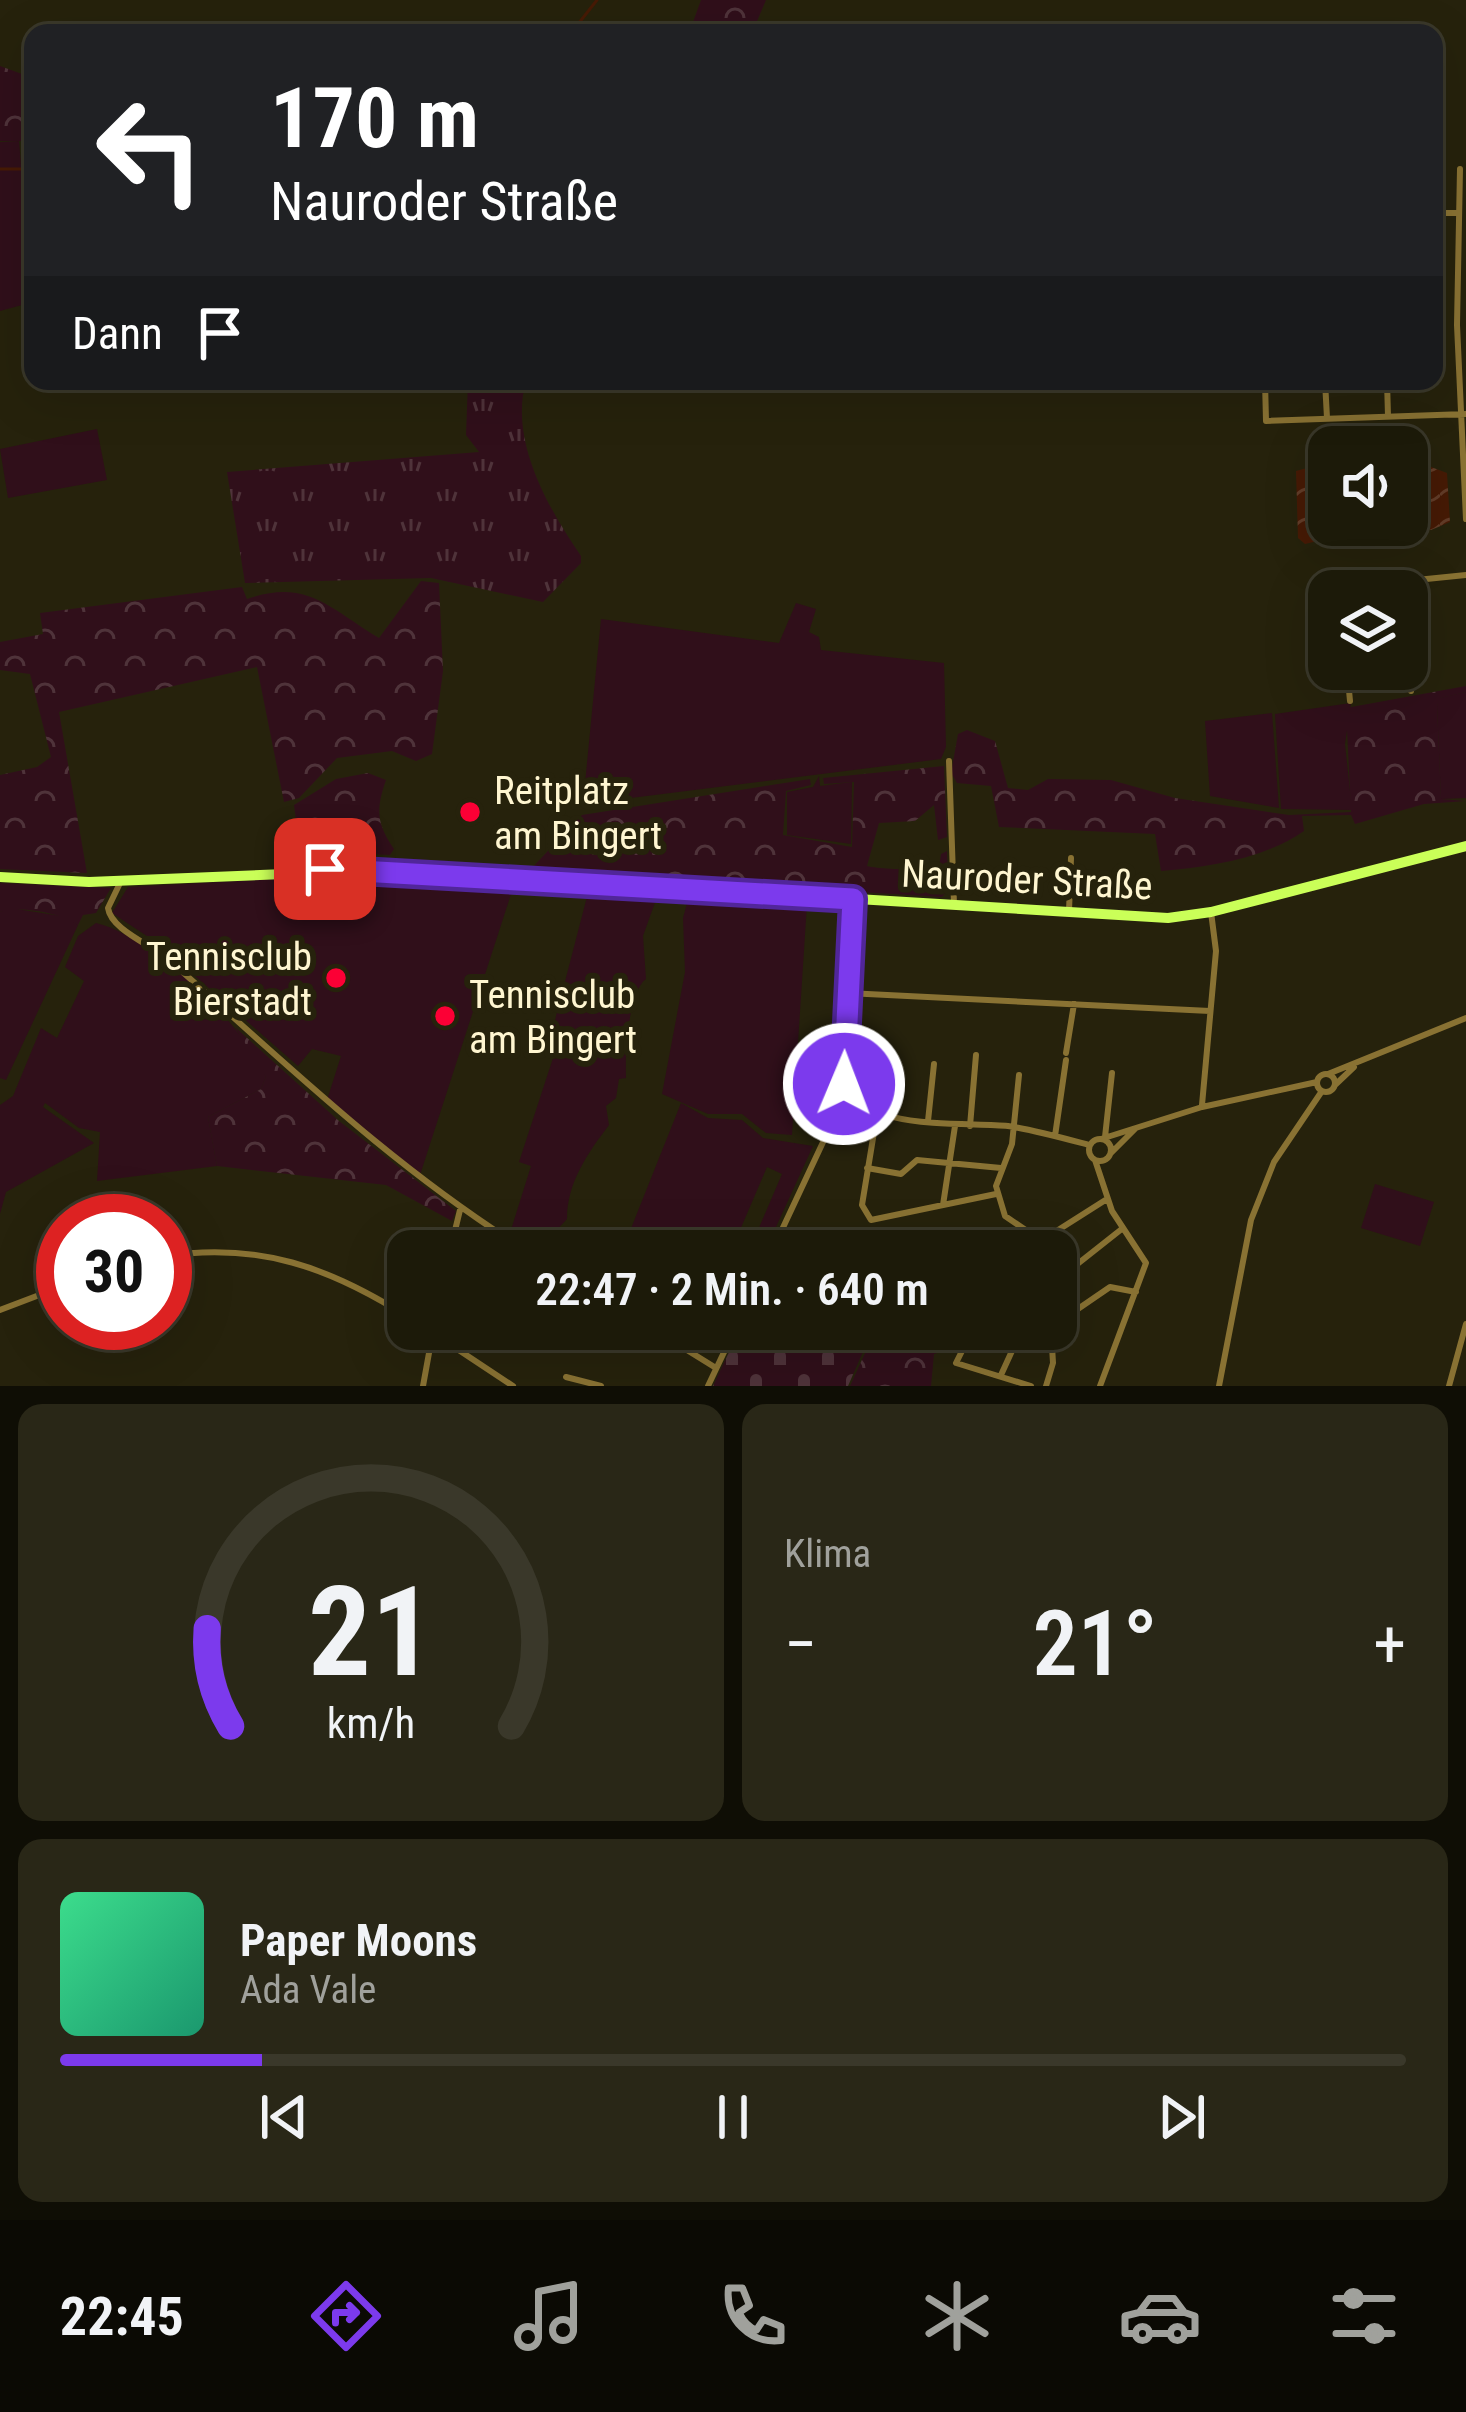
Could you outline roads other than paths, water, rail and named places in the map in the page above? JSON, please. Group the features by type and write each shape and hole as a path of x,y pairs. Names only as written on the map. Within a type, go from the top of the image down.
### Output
{"main road":[{"name":"Nauroder Straße","path":"0,877 121,880 381,870 1168,917 1211,912 1466,846"}],"street":[{"path":"1460,169 1466,519"},
{"path":"1443,213 1459,213"},
{"path":"1265,390 1266,421 1463,414"},
{"path":"1325,390 1327,418"},
{"path":"1388,390 1388,416"},
{"path":"1428,582 1466,575"},
{"path":"1349,690 1350,701"},
{"path":"949,761 953,904"},
{"path":"1069,910 1071,858"},
{"path":"121,880 108,908 112,921 150,944 340,1118 493,1230"},
{"path":"782,1230 848,1090 853,899"},
{"path":"1202,1107 1216,951 1211,912"},
{"path":"847,993 1210,1011"},
{"path":"1055,1136 1074,1004"},
{"path":"848,1090 881,1115 955,1126 1014,1127 1089,1145 1202,1107 1317,1082 1466,1018"},
{"path":"970,1126 976,1055"},
{"path":"893,1058 867,1168 862,1205 871,1220 997,1194"},
{"path":"928,1121 934,1064"},
{"path":"1219,1386 1251,1220 1274,1162 1322,1091 1357,1064"},
{"path":"1111,1153 1103,1138 1112,1073"},
{"path":"1328,1074 1334,1085"},
{"path":"1019,1075 1014,1127 997,1194 1010,1222 1025,1230"},
{"path":"1317,1082 1322,1091"},
{"path":"943,1204 955,1126"},
{"path":"1095,1160 1111,1153 1137,1126"},
{"path":"1089,1145 1107,1199 1146,1264 1100,1386"},
{"path":"867,1168 901,1174 917,1160 1002,1168"},
{"path":"1058,1230 1107,1199"},
{"path":"455,1230 460,1210"},
{"path":"1077,1264 1123,1228"},
{"path":"192,1253 227,1250 305,1262 387,1304"},
{"path":"1077,1309 1110,1287 1137,1292"},
{"path":"0,1310 36,1296"},
{"path":"1449,1386 1466,1324"},
{"path":"423,1386 428,1350"},
{"path":"460,1350 513,1386"},
{"path":"687,1350 716,1368"},
{"path":"708,1386 725,1350"},
{"path":"963,1350 956,1364 1030,1386"},
{"path":"1001,1375 1012,1350"},
{"path":"1046,1386 1053,1350"},
{"path":"566,1377 601,1386"}],"water":[{"path":"1308,468 1305,544 1298,538 1296,471"},
{"path":"1428,470 1447,473 1450,522 1431,530 1428,528"}],"waterway":[{"path":"578,24 597,0"},
{"path":"0,169 24,169"}],"place":[{"name":"Reitplatz am Bingert","path":"470,812"},
{"name":"Tennisclub Bierstadt","path":"336,978"},
{"name":"Tennisclub am Bingert","path":"445,1016"}]}
